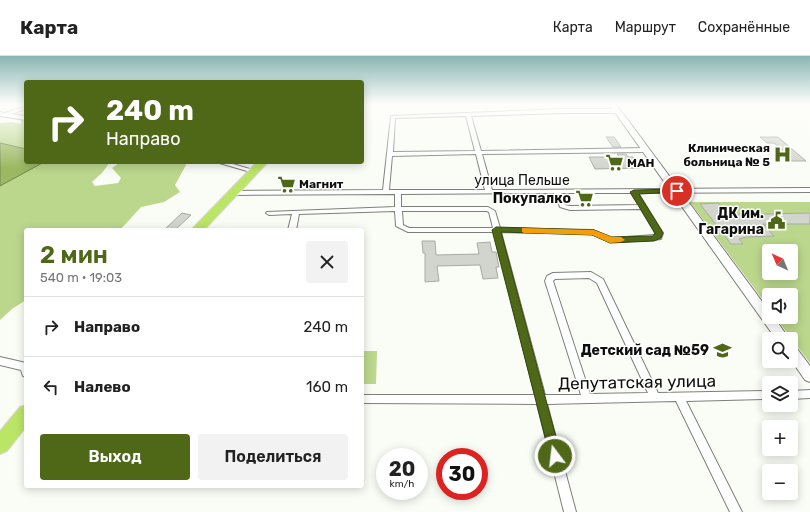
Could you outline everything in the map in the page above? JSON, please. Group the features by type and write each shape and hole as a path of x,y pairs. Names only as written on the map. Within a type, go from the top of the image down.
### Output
{"highway":[{"path":"199,228 262,164"},
{"path":"0,445 24,415"}],"street":[{"path":"386,192 392,125"},
{"path":"471,125 489,192"},
{"path":"627,125 778,332"},
{"path":"390,154 645,150"},
{"path":"227,164 254,171"},
{"name":"улица Пельше","path":"234,193 810,190"},
{"path":"557,192 562,206 566,208 643,207"},
{"path":"397,193 400,226 408,230 594,232 610,240 654,238 658,236 659,233 634,192"},
{"path":"269,213 398,209 488,209 492,211 570,512"},
{"path":"292,228 296,212"},
{"path":"587,399 549,281 553,276 591,275 600,281 655,398"},
{"path":"798,360 810,376"},
{"path":"0,361 24,367"},
{"path":"798,395 810,394"},
{"name":"Депутатская улица","path":"364,399 540,400 762,395"},
{"path":"680,398 736,512"}],"shaded area":[{"path":"0,125 24,125 24,164 109,164 102,173 92,182 95,186 118,183 121,178 112,168 118,164 186,164 175,185 180,192 164,202 141,207 122,228 24,228 24,301 12,309 0,320"},
{"path":"0,143 24,149 24,164 40,164 0,186"},
{"path":"690,202 810,202 810,363 798,347 798,332 786,332 780,324 798,324 798,288 762,288 762,299"},
{"path":"364,351 377,351 376,384 364,384"}],"building":[{"path":"606,137 614,137 621,147 613,147"},
{"path":"760,137 778,137 806,161 786,161 779,154 787,154 774,143 767,143"},
{"name":"МАН","path":"617,154 626,154 628,157 633,157 640,168 595,169 589,157 620,157"},
{"path":"718,203 728,215 810,213 810,224 763,224 774,236 746,237 739,239 743,244 731,244 700,204"},
{"path":"182,213 191,215 177,228 166,228"},
{"path":"422,241 435,241 436,255 479,254 477,243 490,242 492,252 496,252 499,267 496,267 498,278 483,279 480,265 437,266 439,281 425,282 425,253 423,253"}],"slow traffic":[{"path":"524,230 594,232 610,240 621,240"}],"place":[{"name":"Клиническая больница № 5","path":"783,155"},
{"name":"МАН","path":"614,163"},
{"name":"Магнит","path":"286,184"},
{"name":"Покупалко","path":"584,198"},
{"name":"ДК им. Гагарина","path":"777,221"},
{"name":"Детский сад №59","path":"722,350"}],"route":[{"path":"555,456 496,230 594,232 610,240 654,238 658,236 659,233 634,192 677,191"}]}
